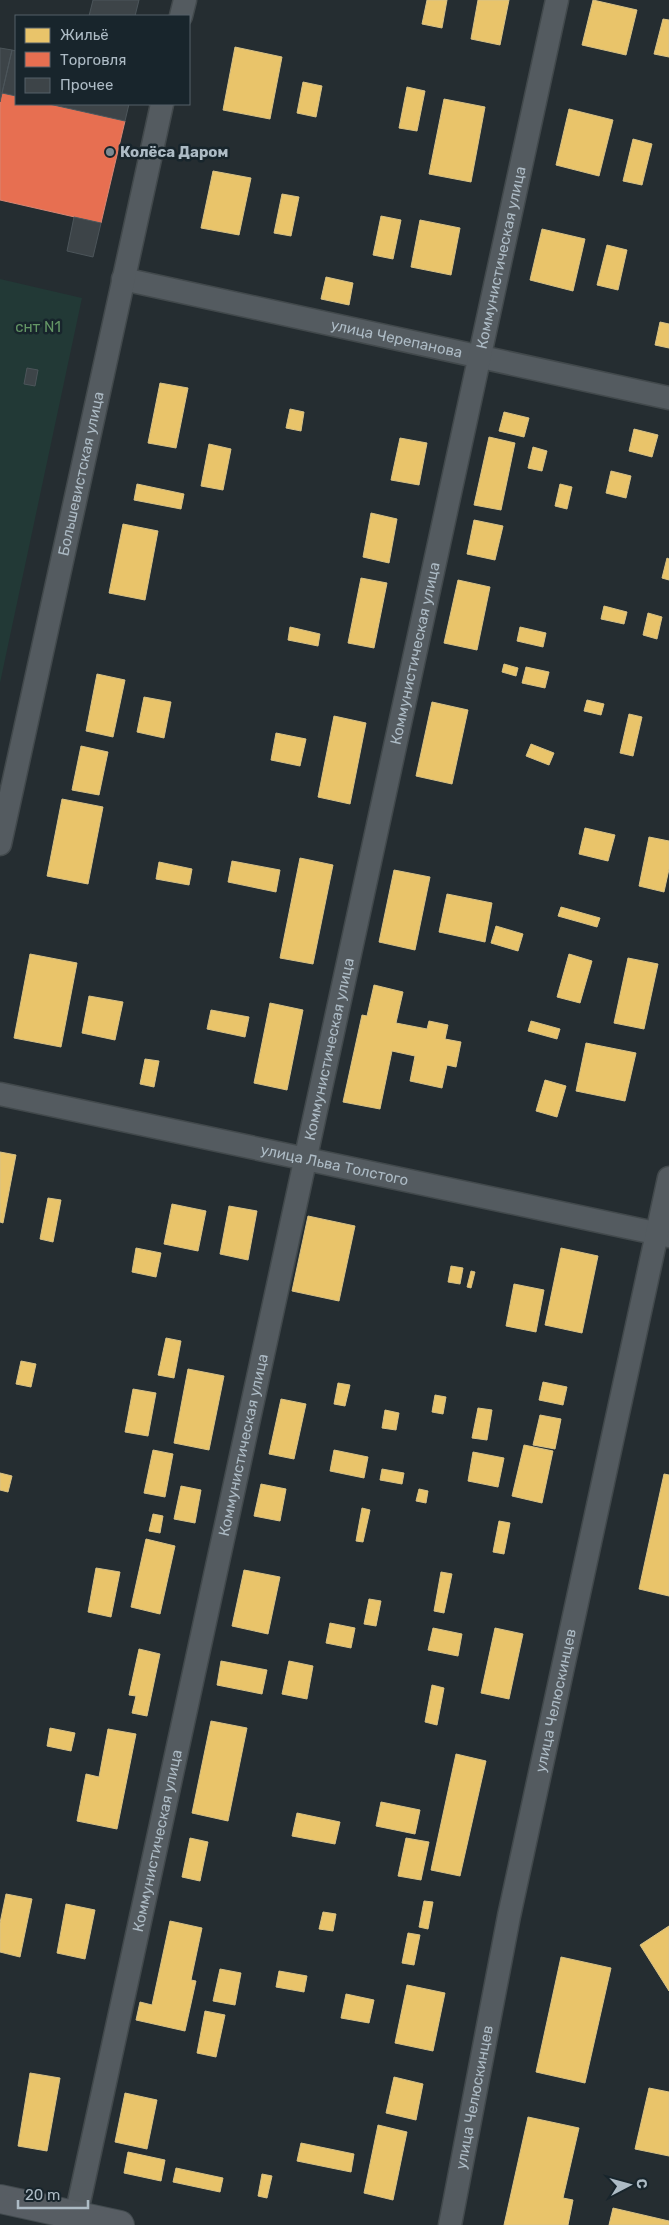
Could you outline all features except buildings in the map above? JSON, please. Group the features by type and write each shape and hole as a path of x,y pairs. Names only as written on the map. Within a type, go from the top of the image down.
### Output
{"main road":[{"path":"0,2199 120,2225"}],"street":[{"path":"181,15 184,0"},
{"name":"Коммунистическая улица","path":"76,2216 557,0"},
{"name":"Большевистская улица","path":"0,844 162,105"},
{"name":"улица Черепанова","path":"124,279 669,398"},
{"name":"улица Льва Толстого","path":"0,1094 663,1234"},
{"name":"улица Челюскинцев","path":"450,2225 511,1906 663,1234 669,1178"}],"green space":[{"name":"снт N1","path":"0,279 82,298 0,683"}],"place":[{"name":"Колёса Даром","path":"110,152"}]}
